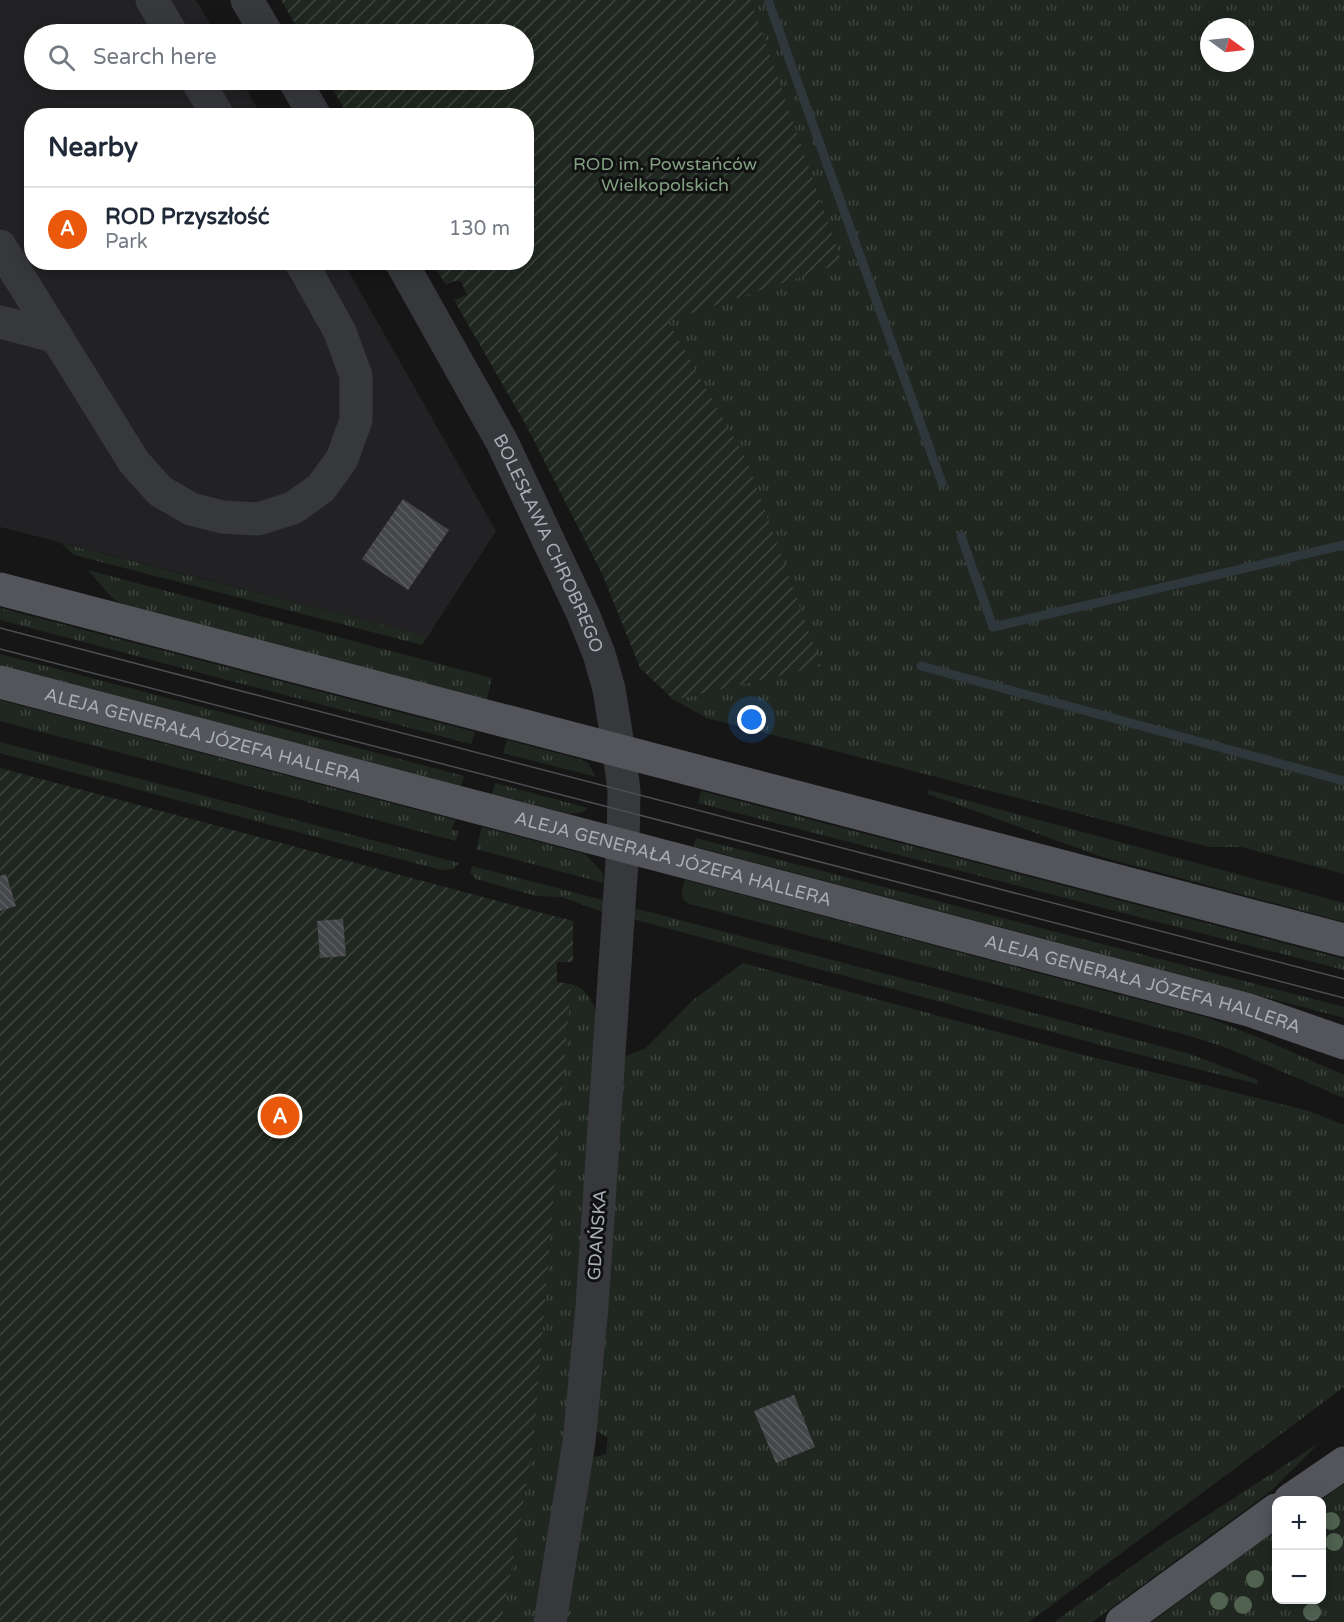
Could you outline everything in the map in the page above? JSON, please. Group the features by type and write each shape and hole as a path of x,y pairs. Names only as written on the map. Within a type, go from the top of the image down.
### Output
{"main road":[{"path":"0,589 1344,940"},
{"name":"ALEJA GENERAŁA JÓZEFA HALLERA","path":"0,682 1249,1010 1344,1043"},
{"path":"1296,1496 1344,1463"},
{"path":"1122,1622 1272,1513"}],"street":[{"path":"152,0 166,24"},
{"path":"247,0 261,24"},
{"path":"203,90 213,108"},
{"path":"300,90 310,108"},
{"path":"0,246 134,462 160,491 191,509 222,518 258,519 293,508 321,488 342,459 356,420 356,376 340,332 305,270"},
{"name":"BOLESŁAWA CHROBREGO","path":"405,270 502,442 584,614 609,689 624,791 623,846"},
{"path":"0,322 57,337"},
{"name":"GDAŃSKA","path":"550,1622 579,1442 592,1306 623,846"}],"shaded area":[{"path":"0,0 196,0 210,24 24,24 24,90 247,90 257,108 24,108 24,270 348,270 496,531 428,636 0,527"}],"green space":[{"name":"ROD im. Powstańców Wielkopolskich","path":"281,0 751,0 842,263 668,321 747,461 821,666 674,700 640,668 603,576 526,425 454,300 467,295 461,281 454,281 446,285 436,270 534,270 534,108 344,108 333,90 534,90 534,24 295,24"},
{"path":"751,0 1344,0 1344,874 1241,847 1209,847 707,718 674,700 821,666 667,321 842,263"},
{"path":"61,543 428,636 422,645 74,555"},
{"path":"88,570 492,678 487,699 127,607 111,597"},
{"path":"0,608 475,732 471,744 0,620"},
{"path":"0,654 464,776 461,786 0,665"},
{"path":"0,700 455,820 452,829 458,831 456,841 0,721"},
{"path":"507,740 579,759 588,763 596,777 503,753"},
{"path":"0,742 459,863 454,869 441,870 0,753"},
{"path":"0,768 573,921 573,962 557,962 557,982 571,984 534,1435 501,1622 0,1622"},
{"path":"495,783 588,808 583,812 570,814 492,794"},
{"path":"929,790 1344,903 1344,922 1102,857 928,794"},
{"path":"701,791 1344,959 1344,970 698,803"},
{"path":"482,827 585,854 602,872 604,883 476,849"},
{"path":"696,838 1344,1007 1344,1018 693,846"},
{"path":"472,866 603,900 603,912 562,897 536,896 476,879 470,873"},
{"path":"685,880 1209,1018 1344,1075 1344,1098 1227,1048 1190,1036 690,904 682,897"},
{"path":"634,908 1190,1054 1258,1080 1257,1084 1097,1044 633,919"},
{"path":"743,963 1076,1053 1309,1111 1344,1125 1344,1387 1029,1622 565,1622 591,1458 606,1454 608,1438 595,1430 624,1057 646,1048 692,1001"},
{"path":"571,984 584,991 596,1011 583,1221 567,1414 534,1622 501,1622 534,1435"},
{"path":"1319,1443 1271,1491 1092,1622 1054,1622 1160,1546"},
{"path":"1344,1484 1344,1622 1152,1622 1272,1533 1272,1604 1326,1604 1326,1496"}],"building":[{"path":"403,499 449,530 408,590 362,559"},
{"path":"6,874 16,906 0,911 0,876"},
{"path":"343,919 346,956 320,958 317,921"},
{"path":"794,1395 815,1447 776,1463 754,1411"}],"waterway":[{"path":"768,0 942,483"},
{"path":"961,536 993,627 1344,545"},
{"path":"921,666 1344,781"}],"tram line":[{"path":"0,628 1344,979"},
{"path":"0,649 1344,998"}],"place":[{"name":"ROD Przyszłość","path":"280,1116"}]}
